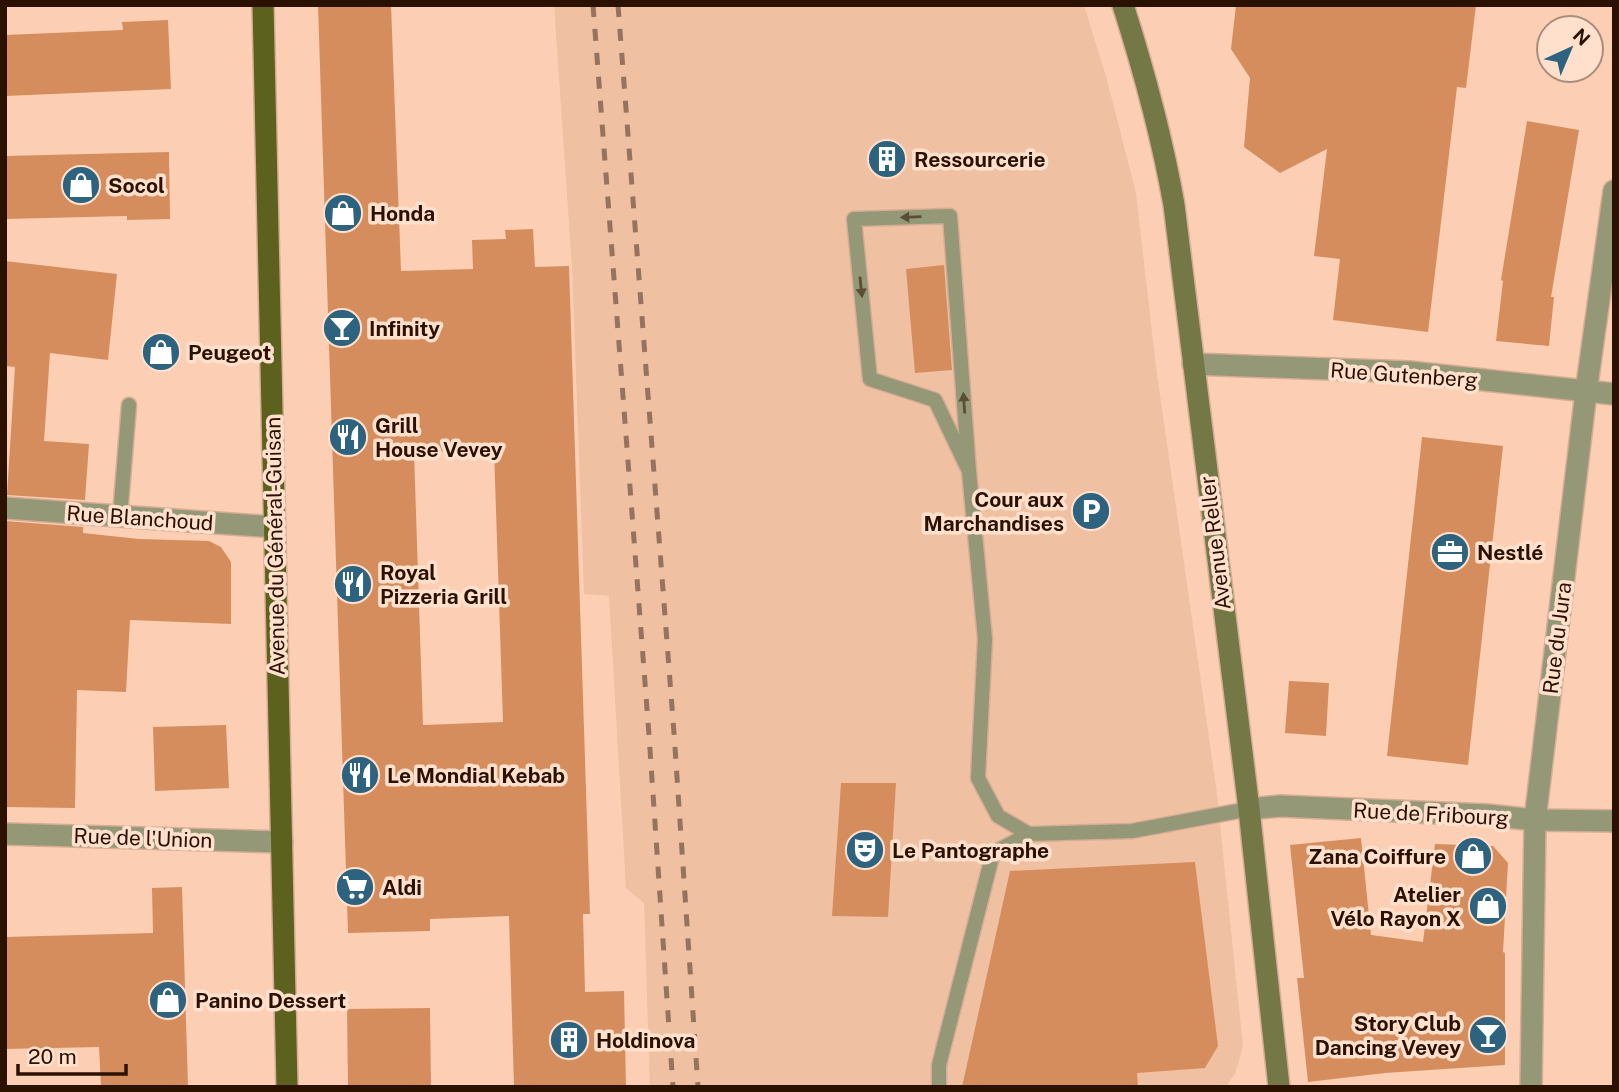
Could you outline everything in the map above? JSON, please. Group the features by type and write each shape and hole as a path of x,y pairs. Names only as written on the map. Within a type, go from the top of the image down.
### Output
{"main road":[{"name":"Avenue du Général-Guisan","path":"263,5 287,1087"}],"street":[{"name":"Avenue Reller","path":"1123,5 1150,93 1166,159 1249,809 1279,1087"},
{"name":"Rue du Jura","path":"1531,1087 1535,820 1586,391 1614,191"},
{"name":"Rue Gutenberg","path":"1194,364 1410,372 1614,394"},
{"name":"Rue Blanchoud","path":"5,508 274,527"},
{"name":"Rue de Fribourg","path":"1249,809 1280,806 1487,815 1535,820 1614,821"},
{"name":"Rue de l'Union","path":"5,834 282,842"}],"lane":[{"path":"969,471 935,400 870,379 854,219 950,216 985,639 978,778 998,816 1029,834"},
{"path":"120,516 129,405"},
{"path":"939,1087 939,1065 993,853 1029,834 1132,831 1249,809"}],"shaded area":[{"path":"554,5 1084,5 1106,76 1136,193 1156,367 1217,794 1243,1047 1235,1074 1225,1087 650,1087 644,903 626,888 609,596 584,594 572,268"}],"building":[{"path":"318,5 391,5 401,271 473,269 472,240 506,239 505,230 533,229 535,267 569,266 590,914 583,914 585,992 624,991 626,1087 514,1087 509,916 430,919 430,931 348,933","holes":["494,450 503,722 423,725 414,452"]},
{"path":"1236,5 1476,5 1466,88 1457,87 1428,332 1333,320 1340,259 1314,256 1327,149 1280,173 1244,147 1250,78 1231,49"},
{"path":"168,20 171,89 5,96 5,35 123,30 122,22"},
{"path":"1527,121 1579,130 1551,297 1554,297 1549,346 1496,341 1501,280"},
{"path":"169,152 170,219 127,220 127,216 5,219 5,156"},
{"path":"5,261 117,274 108,360 50,353 44,441 89,444 85,500 7,495 15,367 5,366"},
{"path":"944,265 952,370 915,373 906,269"},
{"name":"Nestlé","path":"1422,437 1503,446 1468,765 1387,756"},
{"path":"5,521 83,527 83,533 139,539 209,541 221,547 231,562 231,624 130,620 126,692 77,690 75,808 5,807"},
{"path":"1289,681 1329,683 1326,736 1285,733"},
{"path":"226,725 229,788 155,791 153,727"},
{"name":"Le Pantographe","path":"841,783 896,783 888,917 832,916"},
{"path":"1361,838 1371,935 1423,942 1435,844 1493,846 1508,863 1503,952 1505,1065 1385,1073 1308,1082 1297,978 1304,978 1290,845"},
{"path":"1195,862 1218,1046 1205,1068 1137,1073 1138,1087 962,1087 1010,871"},
{"path":"182,887 188,1087 101,1087 99,1047 5,1049 5,937 153,933 152,888"},
{"path":"430,1008 431,1087 348,1087 347,1009"}],"railway":[{"path":"593,5 673,1087"},
{"path":"618,5 674,733 698,1087"}],"place":[{"name":"Ressourcerie","path":"887,159"},
{"name":"Socol","path":"81,185"},
{"name":"Honda","path":"343,213"},
{"name":"Infinity","path":"342,328"},
{"name":"Peugeot","path":"161,352"},
{"name":"Grill House Vevey","path":"348,437"},
{"name":"Cour aux Marchandises","path":"1091,511"},
{"name":"Nestlé","path":"1450,552"},
{"name":"Royal Pizzeria Grill","path":"353,584"},
{"name":"Le Mondial Kebab","path":"360,775"},
{"name":"Le Pantographe","path":"865,850"},
{"name":"Zana Coiffure","path":"1473,856"},
{"name":"Aldi","path":"355,887"},
{"name":"Atelier Vélo Rayon X","path":"1488,906"},
{"name":"Panino Dessert","path":"168,1000"},
{"name":"Story Club Dancing Vevey","path":"1488,1035"},
{"name":"Holdinova","path":"569,1040"}]}
